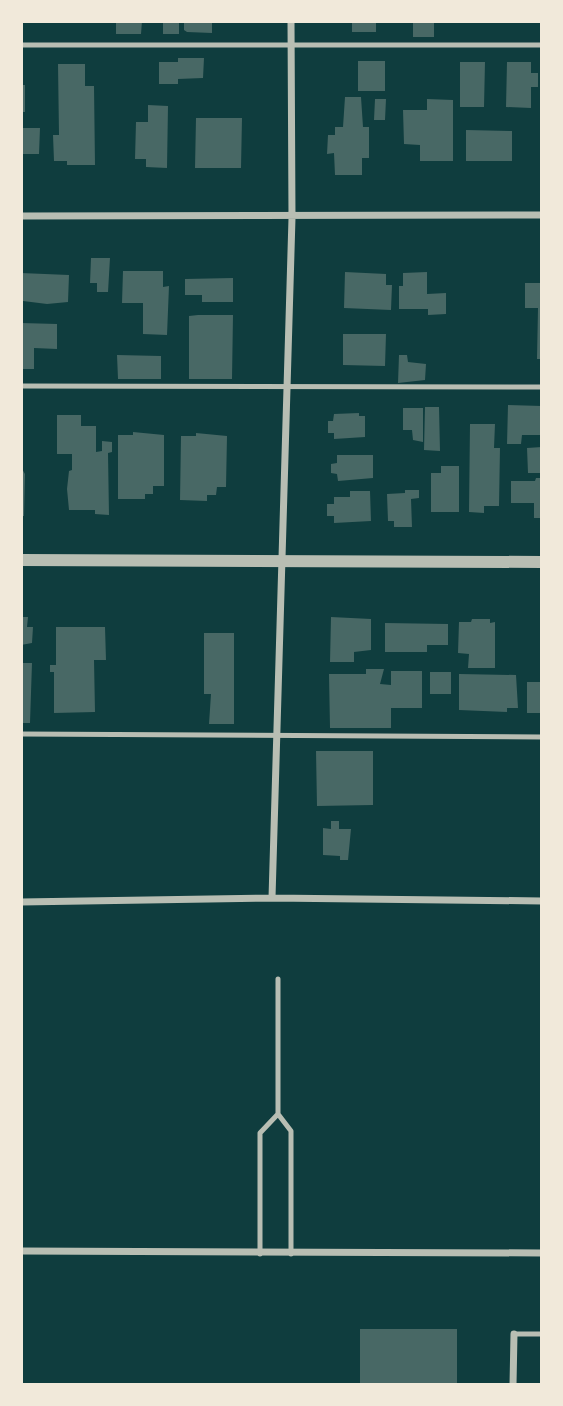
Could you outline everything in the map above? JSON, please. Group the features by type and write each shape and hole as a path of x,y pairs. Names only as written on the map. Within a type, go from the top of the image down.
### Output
{"street":[{"path":"271,898 292,218 291,21"},
{"path":"21,216 292,218 542,215"},
{"path":"21,560 542,562"},
{"path":"21,902 271,898 542,901"},
{"path":"21,1251 260,1254 542,1252"},
{"path":"513,1385 514,1334"}],"lane":[{"path":"21,45 542,45"},
{"path":"21,386 542,387"},
{"path":"21,734 542,737"},
{"path":"278,979 278,1114 291,1131 291,1254"},
{"path":"260,1254 260,1133 278,1114"},
{"path":"514,1334 542,1334"}],"building":[{"path":"116,21 142,21 141,34 116,34"},
{"path":"163,21 179,21 179,34 163,34"},
{"path":"184,21 212,21 212,33 187,32 184,30"},
{"path":"352,21 376,21 376,32 352,32"},
{"path":"413,21 434,21 434,37 413,37"},
{"path":"178,58 204,58 203,78 178,79 178,84 159,84 159,62 178,62"},
{"path":"358,61 385,61 385,91 358,91"},
{"path":"460,62 485,62 484,107 460,107"},
{"path":"507,62 531,62 531,73 538,73 538,87 531,87 531,108 506,107"},
{"path":"58,64 85,64 85,86 94,86 95,165 67,165 67,161 54,161 53,135 59,135"},
{"path":"21,85 25,85 25,112 21,112"},
{"path":"345,97 361,97 363,127 369,127 369,158 362,158 362,175 335,175 334,153 327,154 328,135 335,135 335,127 343,127"},
{"path":"375,99 386,99 385,120 374,120"},
{"path":"427,99 453,100 453,161 420,161 420,145 404,144 403,110 427,110"},
{"path":"148,105 168,106 167,168 146,167 146,159 135,159 136,122 148,122"},
{"path":"196,118 242,118 241,168 195,168"},
{"path":"21,128 40,128 39,154 21,154"},
{"path":"466,130 512,131 512,161 466,161"},
{"path":"91,258 110,258 108,292 97,292 97,283 90,283"},
{"path":"123,271 163,271 163,287 169,286 167,335 143,334 143,303 122,303"},
{"path":"345,272 386,274 386,285 392,285 391,310 344,308"},
{"path":"427,272 427,294 446,293 446,314 428,315 428,309 399,309 399,286 403,286 403,273"},
{"path":"21,273 69,275 68,302 47,304 23,301 21,306"},
{"path":"233,278 233,302 202,302 202,295 185,295 185,279"},
{"path":"525,283 542,283 542,359 537,359 538,308 525,308"},
{"path":"233,315 232,379 189,379 189,316"},
{"path":"21,323 57,324 57,349 34,348 34,369 21,369"},
{"path":"343,334 386,334 385,366 343,365"},
{"path":"117,355 161,356 161,379 118,379"},
{"path":"399,355 407,355 408,362 426,364 425,380 398,383"},
{"path":"508,405 542,406 542,435 522,435 521,444 507,444"},
{"path":"425,407 439,407 440,451 424,450"},
{"path":"403,408 423,408 423,442 413,440 412,430 403,430"},
{"path":"359,413 359,416 365,416 365,437 334,439 334,433 328,433 328,421 333,421 334,414"},
{"path":"57,415 81,415 81,426 96,426 96,452 102,451 102,441 112,442 112,452 108,453 109,515 95,514 95,510 69,510 67,489 69,471 72,470 72,454 57,454"},
{"path":"470,424 495,424 494,448 500,448 499,506 484,506 484,513 469,512"},
{"path":"133,432 164,435 164,486 153,486 153,494 145,494 145,499 118,499 118,435 133,435"},
{"path":"196,433 227,436 226,487 217,487 216,495 207,495 207,501 180,500 181,436 196,436"},
{"path":"542,447 542,473 528,473 527,448"},
{"path":"337,455 373,455 373,478 338,481 337,474 331,473 331,464 337,463"},
{"path":"441,466 459,466 459,512 431,512 431,473 441,473"},
{"path":"21,467 25,474 24,516 21,516"},
{"path":"536,478 542,478 542,518 534,518 534,503 511,503 511,481 535,481"},
{"path":"405,490 419,490 419,498 411,499 412,527 394,527 394,521 388,521 387,494 405,493"},
{"path":"350,491 370,491 371,521 334,523 334,516 327,516 327,504 334,504 334,497 350,497"},
{"path":"21,617 28,617 27,627 33,627 32,643 21,645"},
{"path":"331,617 371,619 371,650 354,652 354,662 330,662"},
{"path":"472,619 490,619 490,623 495,622 495,668 468,668 469,654 458,653 459,622 471,622"},
{"path":"385,623 448,624 448,645 427,645 427,652 385,652"},
{"path":"56,627 105,627 106,660 94,660 95,712 54,713 54,672 50,672 50,665 56,665"},
{"path":"204,633 234,633 234,724 209,724 211,694 204,694"},
{"path":"21,663 32,663 30,723 21,723"},
{"path":"366,669 384,669 380,684 391,685 391,671 422,671 422,708 391,708 391,728 330,728 329,674 366,674"},
{"path":"430,672 451,672 451,694 430,694"},
{"path":"459,674 516,675 518,708 507,708 507,712 459,710"},
{"path":"527,682 542,682 542,713 527,713"},
{"path":"316,751 373,751 373,805 317,806"},
{"path":"331,821 339,821 339,829 351,829 348,860 340,860 340,856 323,855 323,828 331,829"},
{"path":"360,1329 457,1329 457,1385 360,1385"}]}
